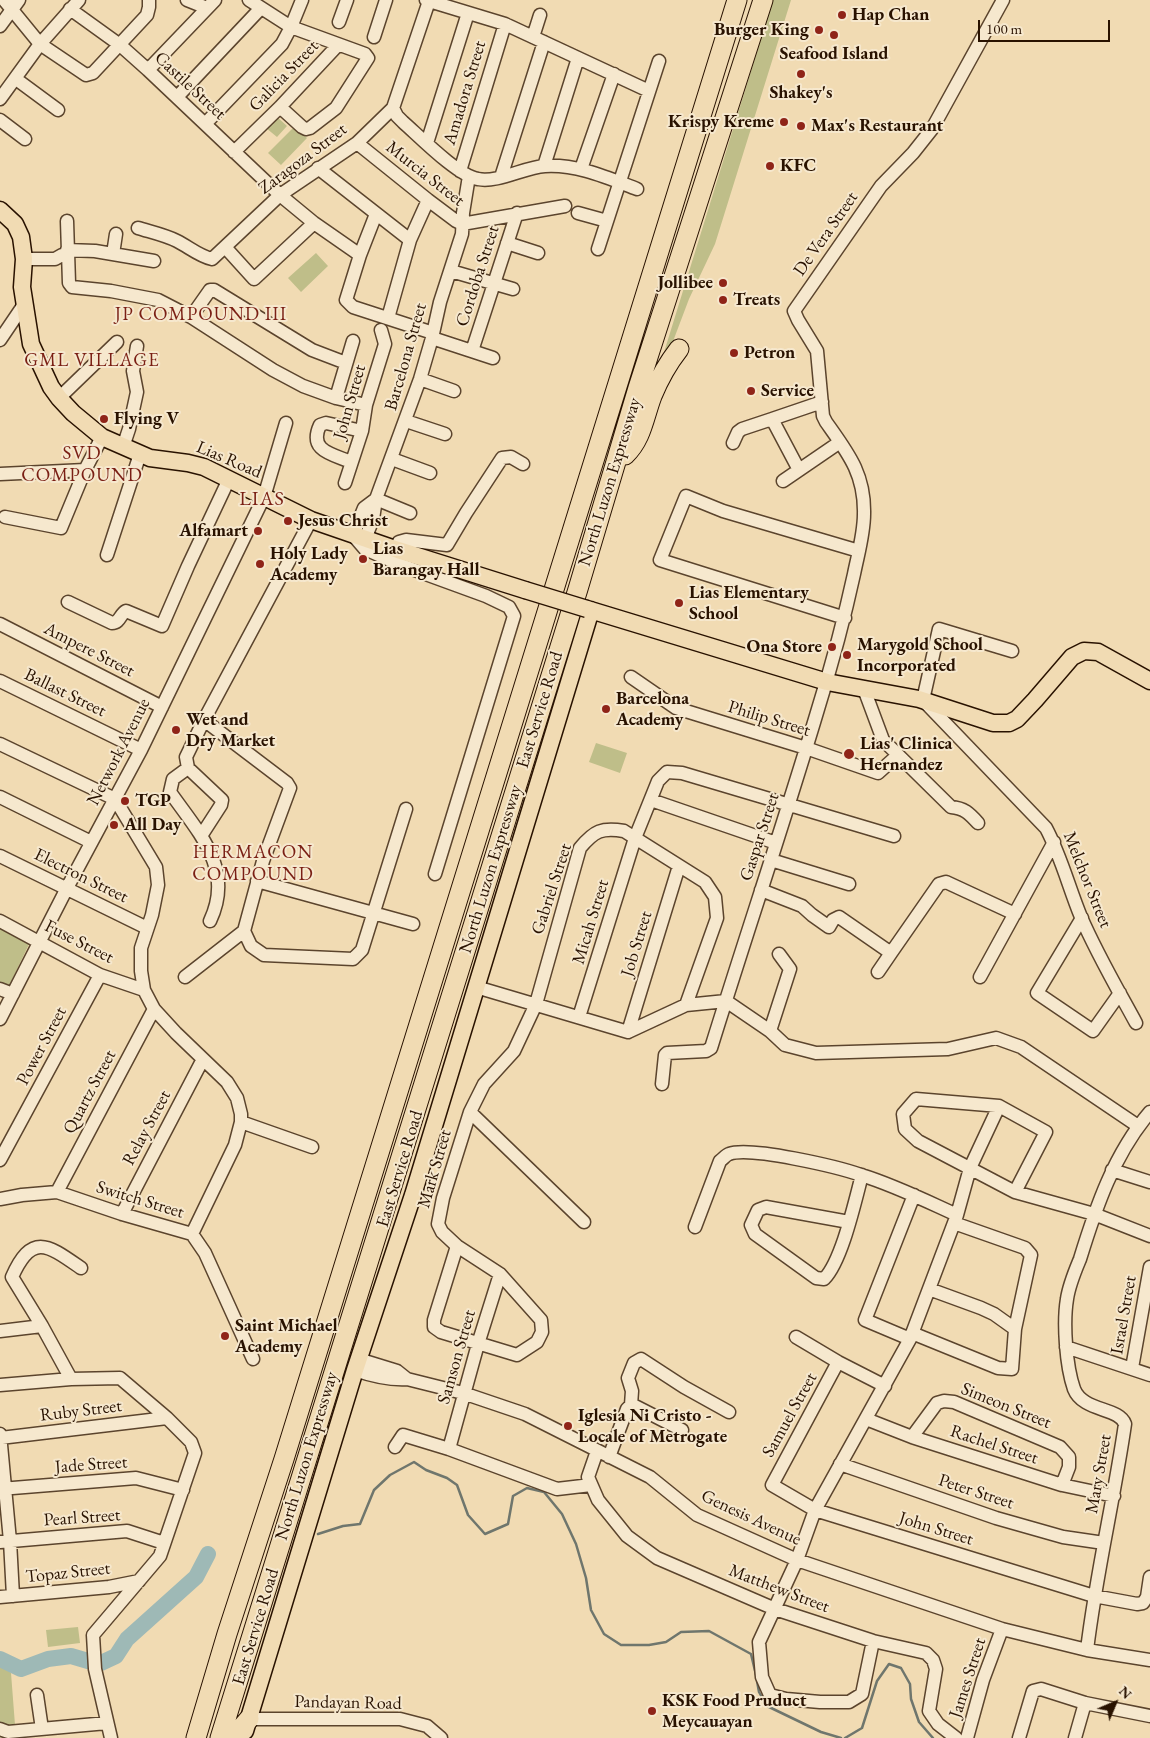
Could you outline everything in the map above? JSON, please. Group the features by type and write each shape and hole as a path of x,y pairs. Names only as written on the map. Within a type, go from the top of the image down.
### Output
{"highway":[{"name":"North Luzon Expressway","path":"196,1738 737,0"},
{"name":"North Luzon Expressway","path":"220,1738 617,463 638,388 763,0"},
{"path":"617,463 634,446 655,388 679,349"},
{"path":"184,1738 227,1634"},
{"path":"235,1738 236,1734 249,1719"}],"main road":[{"name":"Lias Road","path":"0,210 15,224 22,237 24,255 22,287 32,344 51,387 74,413 102,437 140,454 150,458 204,467 311,520 524,590 826,682 923,700 993,723 1009,723 1024,712 1072,657 1084,651 1098,652 1150,681"},
{"name":"East Service Road","path":"243,1738 357,1365 414,1195 589,609"}],"street":[{"path":"4,0 15,5 40,44 86,75 93,73 147,15 149,0"},
{"path":"187,0 211,4"},
{"path":"249,0 292,27 365,54 368,58 336,108 310,128 306,129 280,107"},
{"path":"205,124 282,44 292,27 302,0"},
{"path":"339,22 347,0"},
{"path":"374,37 386,0"},
{"path":"637,189 581,169 544,166 501,177 478,180 464,174 427,143 397,116 393,108 427,0 504,24 650,91"},
{"name":"De Vera Street","path":"826,682 845,618 859,551 864,514 858,473 852,458 823,416 817,351 794,311 881,186 932,129 1003,0"},
{"path":"0,99 40,44 74,4"},
{"name":"Castile Street","path":"74,4 148,70 280,195 360,255"},
{"path":"148,70 211,4"},
{"path":"0,26 15,5"},
{"path":"177,97 261,8"},
{"path":"427,143 468,13"},
{"path":"501,177 538,40 540,15"},
{"name":"Amadora Street","path":"462,224 464,174 504,24"},
{"name":"Galicia Street","path":"234,152 280,107 338,45"},
{"path":"544,166 578,58"},
{"path":"598,249 659,61"},
{"path":"581,169 614,74"},
{"path":"16,79 58,110"},
{"name":"Zaragoza Street","path":"138,228 175,240 192,248 202,257 212,260 280,195 357,143 393,108"},
{"path":"0,120 25,139"},
{"name":"Murcia Street","path":"357,143 428,200 462,224 564,206"},
{"path":"318,168 410,240"},
{"path":"388,318 410,240 428,200"},
{"name":"Cordoba Street","path":"472,351 517,213"},
{"path":"578,213 607,222"},
{"path":"376,214 360,255 346,300 353,307 388,318 493,358"},
{"path":"67,221 66,253 69,283 72,287 111,291 158,300 191,317 273,370 303,386 336,398 366,405"},
{"path":"225,248 254,279 314,222"},
{"name":"Barcelona Street","path":"359,537 364,508 376,499 420,379 433,335 440,302 462,234 462,224"},
{"path":"113,254 116,234"},
{"path":"507,243 538,253"},
{"path":"24,255 55,251 113,254 154,261"},
{"path":"451,271 512,289"},
{"path":"191,317 207,293 210,290 214,290 312,350 346,363"},
{"path":"0,340 25,303"},
{"name":"John Street","path":"345,483 362,431 366,405 385,344 381,330"},
{"path":"336,398 353,341"},
{"path":"59,398 116,342"},
{"path":"123,447 137,392 133,371 137,346"},
{"path":"420,379 454,391"},
{"path":"733,443 738,432 742,429 822,402"},
{"path":"772,419 799,470"},
{"path":"406,421 444,434"},
{"name":"Network Avenue","path":"0,1019 91,842 141,750 264,498 286,423"},
{"path":"351,462 325,451 318,445 315,435 320,426 326,423 362,431"},
{"path":"5,517 62,528 85,470 102,437"},
{"path":"783,481 840,442"},
{"path":"107,554 140,454"},
{"path":"398,550 399,542 406,540 447,545 502,458 510,457 523,464"},
{"path":"392,459 430,473"},
{"path":"0,474 85,470"},
{"path":"68,602 112,623 119,620 123,612 126,611 162,626 229,479"},
{"path":"845,618 660,560 686,496 723,511 859,551"},
{"path":"376,499 410,513"},
{"path":"201,836 221,805 222,800 188,768 186,757 311,520"},
{"path":"359,537 365,548 401,565 486,596 509,607 514,616 435,874"},
{"name":"Ampere Street","path":"0,624 162,707"},
{"path":"923,700 939,629 1012,651"},
{"name":"Philip Street","path":"631,677 676,708 806,748 878,773 898,755"},
{"name":"Ballast Street","path":"0,681 141,750"},
{"name":"Gaspar Street","path":"662,1084 665,1055 667,1053 706,1051 711,1048 789,805 826,682"},
{"path":"864,689 884,740 951,807 961,807 978,823"},
{"name":"Melchor Street","path":"923,700 1046,828 1054,842 1082,918 1136,1023"},
{"path":"185,977 244,931 257,881 290,788 204,720"},
{"path":"0,744 115,799 156,867 158,885 152,915 141,948 141,971 144,990 154,1009 227,1082 237,1098 241,1114 241,1122 235,1145 192,1234"},
{"path":"188,768 173,780 170,792 211,853 217,873 216,907 210,921"},
{"name":"Micah Street","path":"579,1018 635,838 658,781 667,772 682,773 789,805"},
{"path":"0,797 91,842"},
{"path":"651,800 776,843"},
{"path":"789,805 894,836"},
{"path":"244,931 251,946 264,955 353,959 362,950 406,809"},
{"name":"Gabriel Street","path":"536,1004 580,848 591,835 609,828 624,831 705,882 715,897 717,918 686,1005"},
{"path":"980,977 1054,842"},
{"name":"Electron Street","path":"0,856 147,928"},
{"path":"771,860 849,884"},
{"name":"Job Street","path":"628,1032 679,866"},
{"path":"257,881 413,924"},
{"path":"878,972 943,882 1015,914"},
{"path":"761,890 802,906 829,927 833,920 839,917 892,953"},
{"path":"1082,918 1036,993 1093,1031 1120,993"},
{"name":"Fuse Street","path":"0,921 100,975 144,990"},
{"path":"770,1031 790,968 778,954"},
{"name":"Power Street","path":"0,1160 100,975"},
{"path":"476,987 628,1032 686,1005 726,1001 770,1031 785,1045 816,1052 948,1048 996,1038 1021,1047 1138,1126"},
{"path":"0,989 13,994"},
{"name":"Mark Street","path":"457,1246 434,1320 434,1327 441,1332 517,1355 537,1342 542,1332 541,1320 500,1274 457,1246 442,1232 438,1224 443,1198 470,1112 484,1084 514,1051 536,1004"},
{"name":"Quartz Street","path":"57,1192 154,1009"},
{"name":"Relay Street","path":"122,1214 203,1060"},
{"path":"1015,1192 1046,1132 999,1106 916,1099 903,1114 905,1129 918,1141 1015,1192 1094,1214 1150,1236"},
{"path":"873,1641 862,1694 849,1702 786,1699 770,1695 762,1678 759,1642 797,1560 815,1510 911,1336 955,1219 970,1168 999,1106"},
{"path":"470,1112 584,1222"},
{"name":"Mary Street","path":"1087,1650 1094,1596 1114,1496 1125,1424 1124,1420 1117,1416 1094,1407 1081,1399 1075,1390 1066,1347 1067,1298 1094,1214 1112,1170 1138,1126 1150,1112"},
{"path":"241,1122 312,1147"},
{"path":"695,1227 720,1161 727,1154 736,1152 778,1155 862,1175 914,1195 955,1219 1029,1251 1031,1256 1015,1328 1012,1369 998,1368 864,1320 914,1195"},
{"path":"1112,1170 1150,1182"},
{"path":"849,1222 766,1207 758,1210 751,1225 755,1234 816,1278 824,1279 831,1272 849,1222 862,1175"},
{"name":"Switch Street","path":"0,1199 22,1194 57,1192 122,1214 192,1234 205,1253 254,1359"},
{"path":"71,1379 42,1326 6,1278 26,1252 35,1248 47,1247 81,1268"},
{"name":"Israel Street","path":"1132,1368 1150,1267"},
{"name":"Samson Street","path":"449,1450 463,1393 500,1274"},
{"path":"929,1290 981,1308 1015,1328"},
{"path":"0,1331 42,1326"},
{"path":"796,1336 838,1362 885,1386"},
{"path":"1066,1347 1150,1375"},
{"path":"609,1457 630,1405 632,1391 628,1378 634,1363 641,1360 729,1412"},
{"name":"Samuel Street","path":"772,1485 838,1362"},
{"name":"Genesis Avenue","path":"357,1365 375,1377 392,1380 407,1379 463,1393 525,1414 650,1477 697,1515 797,1560 1002,1628 1087,1650 1150,1660"},
{"path":"0,1384 120,1378 167,1418 191,1442 195,1453 160,1556 93,1635 95,1669 111,1738"},
{"name":"Simeon Street","path":"912,1437 937,1403 944,1401 954,1402 1060,1447 1069,1457 1069,1467 1062,1485"},
{"path":"630,1405 682,1430"},
{"name":"Ruby Street","path":"0,1438 167,1418"},
{"name":"Rachel Street","path":"866,1420 912,1437 1062,1485 1114,1496"},
{"path":"0,1434 5,1541 13,1596"},
{"path":"395,1447 403,1435 557,1489 591,1485 588,1477 596,1451"},
{"name":"Peter Street","path":"840,1464 996,1518 1064,1537 1104,1543"},
{"name":"Jade Street","path":"3,1489 136,1478 183,1490"},
{"name":"Matthew Street","path":"591,1485 598,1500 628,1536 657,1558 775,1609 873,1641 926,1653 933,1660 936,1669 929,1711 938,1724 956,1738"},
{"name":"John Street","path":"772,1485 815,1510 1094,1596 1137,1604 1143,1603 1147,1597 1150,1577"},
{"name":"Pearl Street","path":"5,1541 127,1531 164,1544"},
{"name":"Topaz Street","path":"0,1597 109,1587 139,1581"},
{"path":"109,1587 116,1608"},
{"name":"James Street","path":"967,1738 983,1680 1002,1628"},
{"path":"1019,1738 1033,1691 1041,1689 1085,1703 1150,1716"},
{"path":"37,1695 42,1729"},
{"path":"1075,1738 1085,1703"},
{"name":"Pandayan Road","path":"249,1719 400,1719 427,1726 441,1738"},
{"path":"0,1729 8,1732 106,1723"}],"shaded area":[{"path":"773,0 791,0 715,244 689,299 672,344 661,362"},
{"path":"276,116 287,126 277,137 266,128"},
{"path":"295,126 307,138 281,165 268,153"},
{"path":"316,253 328,266 301,292 288,278"},
{"path":"596,743 627,753 620,773 589,762"},
{"path":"0,921 32,938 8,988 0,985"},
{"path":"78,1627 80,1643 48,1647 46,1630"},
{"path":"0,1664 11,1673 16,1738 0,1738"}],"waterway":[{"path":"318,1534 343,1526 360,1524 374,1490 390,1475 414,1462 457,1485 468,1515 485,1534 508,1524 513,1496 527,1488 544,1492 562,1514 576,1544 586,1578 591,1610 604,1634 621,1645 649,1645 666,1642 681,1632 709,1631 751,1654 756,1675"},
{"path":"0,1659 21,1669 48,1659 71,1656 101,1663 116,1656 127,1639 196,1577 208,1554"},
{"path":"845,1738 862,1728 877,1681 889,1664 901,1668 910,1684 911,1699 919,1722 933,1738"},
{"path":"757,1681 759,1692 767,1706 821,1732 841,1738"}],"place":[{"name":"Hap Chan","path":"842,15"},
{"name":"Burger King","path":"819,30"},
{"name":"Seafood Island","path":"834,35"},
{"name":"Shakey's","path":"801,74"},
{"name":"Krispy Kreme","path":"784,122"},
{"name":"Max's Restaurant","path":"801,126"},
{"name":"KFC","path":"770,166"},
{"name":"Jollibee","path":"723,283"},
{"name":"Treats","path":"723,300"},
{"name":"Petron","path":"734,353"},
{"name":"Service","path":"751,391"},
{"name":"Flying V","path":"104,419"},
{"name":"Jesus Christ","path":"288,521"},
{"name":"Alfamart","path":"258,531"},
{"name":"Lias Barangay Hall","path":"363,559"},
{"name":"Holy Lady Academy","path":"260,564"},
{"name":"Lias Elementary School","path":"679,603"},
{"name":"Ona Store","path":"832,647"},
{"name":"Marygold School Incorporated","path":"847,655"},
{"name":"Barcelona Academy","path":"606,709"},
{"name":"Wet and Dry Market","path":"176,730"},
{"name":"Lias' Clinica Hernandez","path":"849,754"},
{"name":"TGP","path":"125,801"},
{"name":"All Day","path":"114,825"},
{"name":"Saint Michael Academy","path":"225,1336"},
{"name":"Iglesia Ni Cristo - Locale of Metrogate","path":"568,1426"},
{"name":"KSK Food Pruduct Meycauayan","path":"652,1711"}],"district":[{"name":"JP COMPOUND III","path":"201,315"},
{"name":"GML VILLAGE","path":"92,361"},
{"name":"SVD COMPOUND","path":"82,465"},
{"name":"LIAS","path":"262,500"},
{"name":"HERMACON COMPOUND","path":"253,864"}]}
